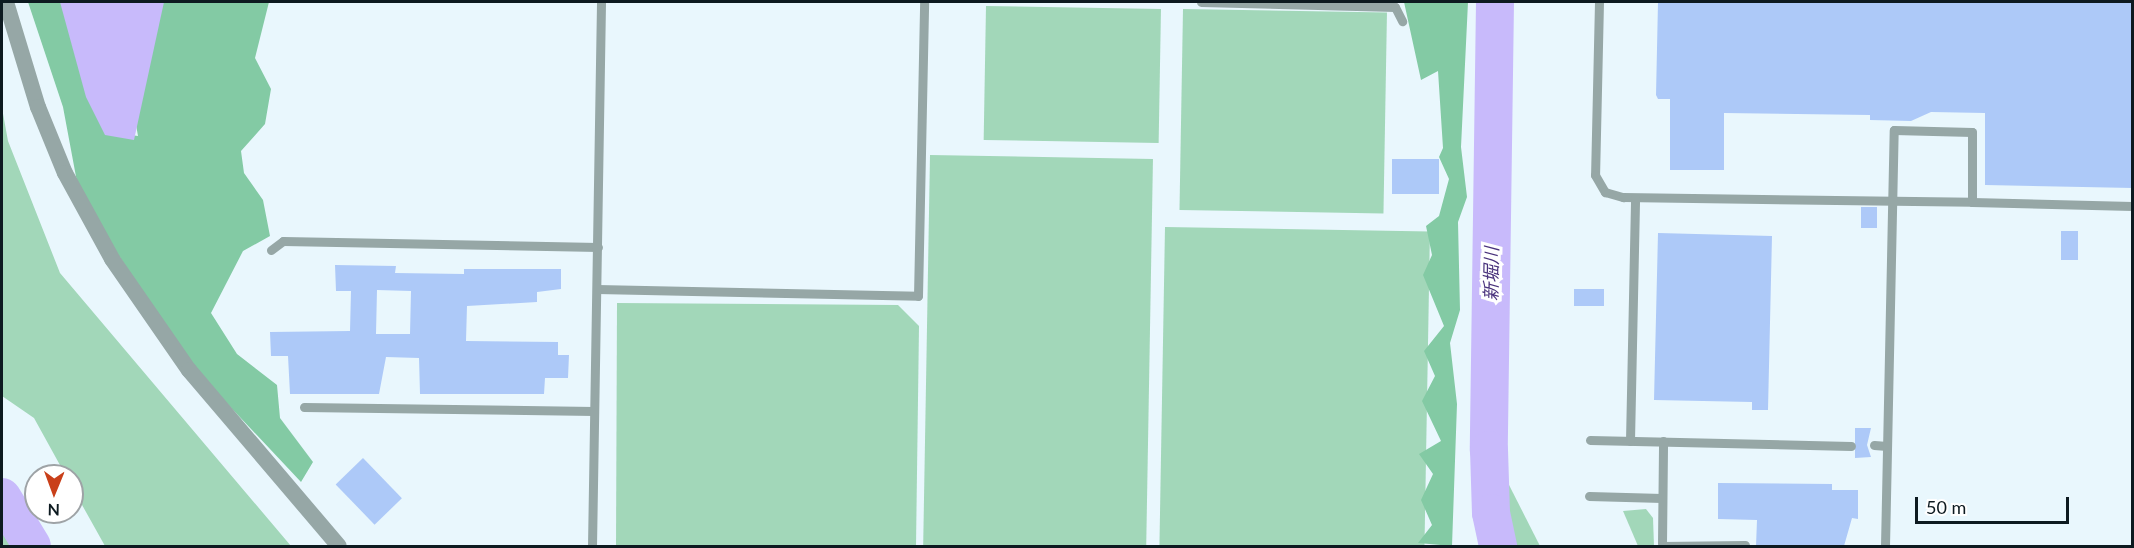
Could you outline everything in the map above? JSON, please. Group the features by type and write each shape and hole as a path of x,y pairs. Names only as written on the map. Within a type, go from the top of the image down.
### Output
{"street":[{"path":"6,2 42,118 65,173 112,259 189,370 339,546"}],"lane":[{"path":"592,546 601,2"},
{"path":"597,289 918,296 924,2"},
{"path":"1201,2 1395,7 1402,21"},
{"path":"1599,2 1595,175 1605,192 1635,198 2133,206"},
{"path":"1885,546 1894,130 1972,132 1972,202"},
{"path":"1630,441 1635,198"},
{"path":"271,250 283,241 598,247"},
{"path":"304,407 594,411"},
{"path":"1590,440 1851,446"},
{"path":"1663,441 1662,545 1745,545"},
{"path":"1874,445 1887,446"},
{"path":"1589,496 1662,498"}],"green space":[{"path":"28,2 64,2 110,132 138,136 135,119 146,2 269,2 255,58 271,89 265,124 241,151 244,173 263,200 270,236 243,251 211,313 237,354 277,385 280,418 313,462 301,482 188,362 99,225 77,182 63,107"},
{"path":"1404,2 1468,2 1461,147 1467,197 1458,222 1460,310 1450,343 1457,404 1452,546 1418,543 1432,525 1421,500 1433,474 1419,454 1441,441 1422,401 1435,376 1424,351 1444,326 1423,275 1432,255 1426,226 1439,216 1449,179 1439,157 1443,148 1438,71 1421,80"},
{"path":"986,6 1161,9 1159,143 984,140"},
{"path":"1183,9 1387,13 1383,214 1179,210"},
{"path":"2,108 8,141 60,273 291,546 105,546 84,508 84,464 59,464 34,418 2,396"},
{"path":"930,155 1153,159 1146,546 923,546"},
{"path":"1165,227 1430,232 1424,546 1159,546"},
{"path":"617,303 898,305 919,326 916,546 616,546"},
{"path":"1506,479 1540,546 1512,546 1490,487"},
{"path":"2,502 29,546 2,546"},
{"path":"1646,509 1653,518 1654,546 1638,546 1623,511"}],"shaded area":[{"path":"60,2 164,2 134,140 105,135 86,97"}],"building":[{"path":"1658,2 2133,2 2133,188 1985,185 1985,113 1931,112 1911,121 1870,120 1870,115 1724,113 1724,170 1670,170 1670,99 1658,99 1656,95"},
{"path":"1392,159 1439,159 1439,194 1392,194"},
{"path":"1861,207 1877,207 1877,228 1861,228"},
{"path":"2061,231 2078,231 2078,260 2061,260"},
{"path":"1658,233 1772,236 1768,410 1752,410 1752,402 1654,400"},
{"path":"335,265 396,266 395,273 464,274 464,269 561,269 561,289 537,292 537,302 467,306 466,341 558,342 558,355 569,355 568,378 545,378 544,394 420,394 419,358 386,357 379,394 290,394 288,356 271,356 270,332 350,331 351,291 336,291","holes":["377,290 411,291 410,334 376,334"]},
{"path":"1574,289 1604,289 1604,306 1574,306"},
{"path":"1855,428 1871,428 1867,445 1871,457 1855,458"},
{"path":"363,458 402,498 375,525 336,484"},
{"path":"1718,483 1832,484 1832,490 1858,490 1858,519 1852,518 1844,546 1756,546 1757,520 1718,519"}],"waterway":[{"name":"新堀川","path":"1495,2 1489,450 1491,513 1498,546"},
{"path":"2,497 32,546"}]}
